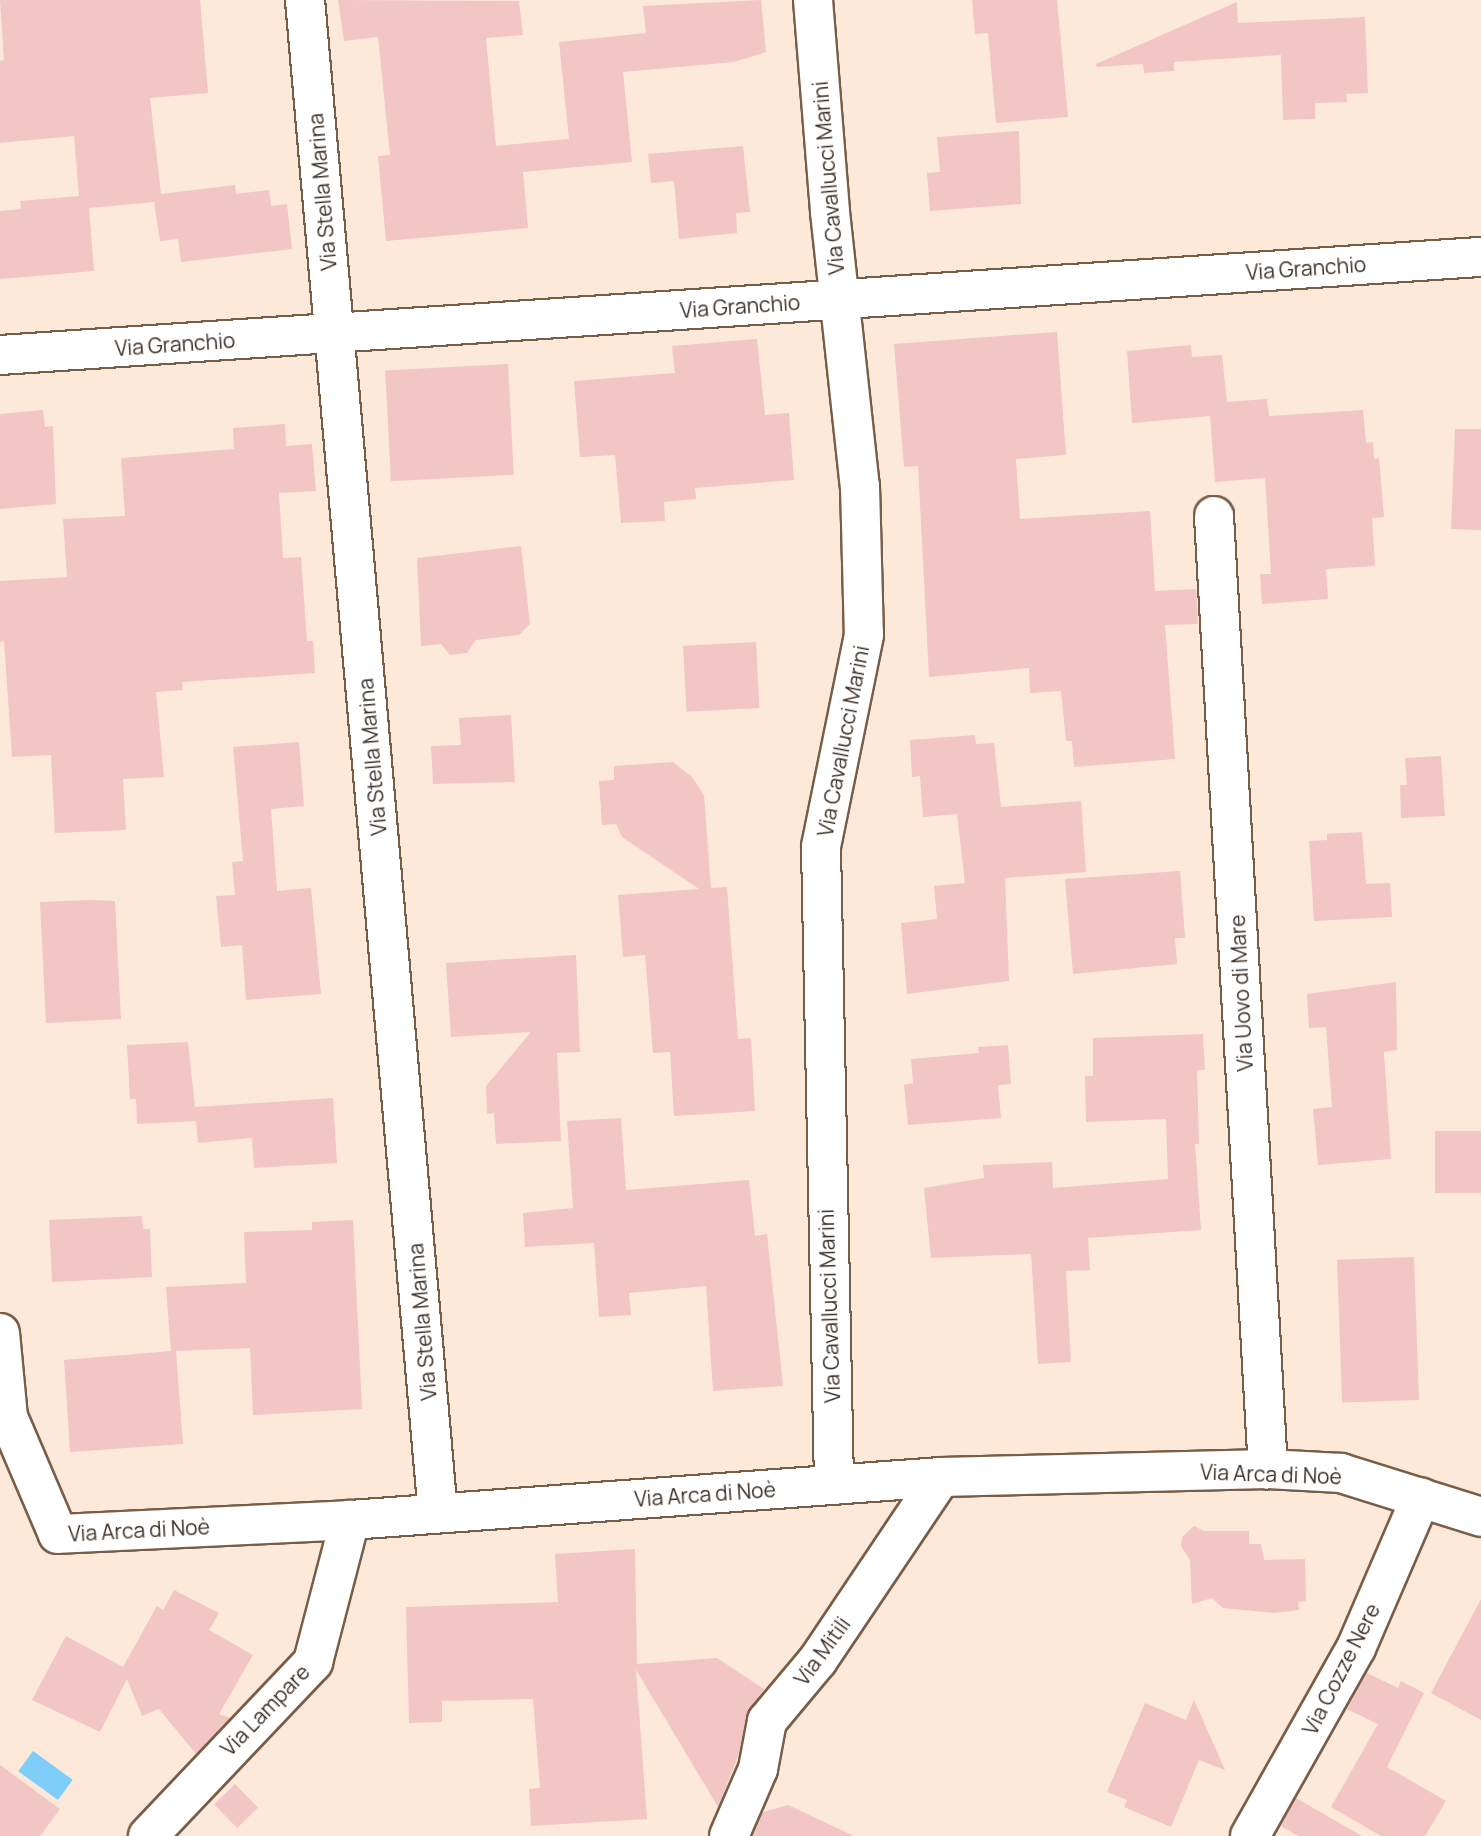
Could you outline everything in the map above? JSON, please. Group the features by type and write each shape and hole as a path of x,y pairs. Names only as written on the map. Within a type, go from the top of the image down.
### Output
{"street":[{"name":"Via Stella Marina","path":"305,0 439,1513"},
{"name":"Via Cavallucci Marini","path":"813,0 838,299 860,486 864,635 821,846 834,1485"},
{"name":"Via Granchio","path":"0,355 1481,257"},
{"name":"Via Uovo di Mare","path":"1214,516 1268,1469"},
{"path":"0,1333 4,1416"},
{"name":"Via Arca di Noè","path":"4,1416 58,1534 349,1520 941,1477 1268,1469 1341,1473 1481,1517"},
{"name":"Via Mitili","path":"729,1836 758,1769 767,1721 818,1660 941,1477"},
{"name":"Via Cozze Nere","path":"1250,1836 1356,1648 1422,1497"},
{"name":"Via Lampare","path":"148,1836 313,1661 349,1520"}],"water":[{"path":"33,1751 73,1780 58,1800 18,1771"}],"building":[{"path":"0,0 200,0 208,93 150,98 161,194 235,185 236,194 269,190 271,206 287,204 292,249 181,262 178,239 160,241 154,202 89,208 94,271 0,279 0,211 21,209 20,201 79,196 74,136 0,143 0,61 4,60"},
{"path":"338,0 519,1 523,35 486,38 496,146 569,139 559,42 646,33 643,6 761,0 766,52 734,62 623,72 632,162 523,172 528,228 386,241 378,156 390,155 378,37 344,41"},
{"path":"972,0 1057,0 1068,117 996,123 988,33 975,34"},
{"path":"1237,2 1238,23 1365,17 1368,93 1346,94 1347,102 1315,103 1315,119 1283,120 1281,55 1174,62 1174,71 1144,73 1143,64 1097,67 1096,64"},
{"path":"1019,131 1021,204 930,211 927,173 940,172 937,137"},
{"path":"743,146 750,212 736,213 737,233 679,239 674,181 651,183 648,154"},
{"path":"1057,332 1066,455 1016,459 1020,519 1150,511 1155,591 1196,589 1198,624 1165,625 1175,759 1074,767 1072,741 1066,741 1061,691 1030,693 1029,668 929,677 918,466 904,467 894,344"},
{"path":"757,339 765,415 789,413 794,480 695,488 696,499 664,502 665,521 621,523 615,455 580,457 574,381 675,373 672,346"},
{"path":"1191,345 1192,357 1222,355 1227,402 1267,399 1269,416 1363,410 1366,443 1373,442 1374,459 1379,458 1384,517 1372,518 1375,566 1326,569 1328,599 1262,604 1260,574 1271,574 1265,478 1215,482 1210,416 1132,423 1127,351"},
{"path":"508,364 514,475 391,481 385,370"},
{"path":"43,410 45,427 53,426 56,504 0,509 0,414"},
{"path":"285,424 286,446 312,444 316,491 279,493 283,558 301,557 307,641 313,641 315,673 182,682 183,690 156,692 164,777 123,779 126,830 55,833 51,755 12,757 4,641 0,642 0,581 67,577 63,519 125,516 121,458 234,449 233,428"},
{"path":"1455,429 1481,429 1481,530 1451,529"},
{"path":"521,546 530,624 519,635 476,640 467,653 450,655 441,644 421,646 417,558"},
{"path":"756,642 759,708 687,712 683,646"},
{"path":"511,715 515,782 433,784 431,746 461,745 459,718"},
{"path":"975,735 976,744 994,743 1001,807 1081,801 1086,872 1005,878 1009,981 907,994 901,923 937,919 934,886 965,883 957,814 923,817 920,776 912,777 910,740"},
{"path":"299,742 304,806 271,809 277,891 311,888 321,994 246,1000 242,945 221,947 216,896 235,895 232,862 243,861 233,747"},
{"path":"1441,756 1445,816 1401,818 1400,785 1407,785 1405,758"},
{"path":"673,762 692,777 704,795 711,888 727,887 738,1039 751,1038 755,1111 674,1116 670,1052 653,1053 645,955 623,957 618,895 699,889 622,837 616,824 602,825 599,781 614,780 614,766"},
{"path":"1362,832 1366,884 1390,883 1392,917 1314,921 1309,841 1327,840 1327,834"},
{"path":"1180,871 1185,938 1175,938 1177,964 1073,974 1065,879"},
{"path":"115,901 121,1019 46,1023 40,902"},
{"path":"576,955 580,1052 557,1053 561,1141 496,1144 494,1113 487,1114 486,1086 531,1032 451,1037 446,963"},
{"path":"1396,982 1397,1050 1384,1052 1391,1159 1318,1165 1313,1109 1332,1107 1326,1027 1309,1028 1307,994"},
{"path":"1203,1034 1205,1070 1197,1070 1199,1144 1195,1144 1201,1230 1088,1238 1090,1270 1066,1271 1071,1362 1038,1364 1031,1254 931,1258 924,1188 984,1178 983,1165 1052,1162 1053,1188 1168,1179 1166,1119 1086,1122 1085,1076 1093,1076 1093,1038"},
{"path":"188,1042 195,1107 333,1098 337,1163 254,1168 252,1138 198,1143 196,1121 137,1124 136,1099 130,1099 127,1045"},
{"path":"1008,1045 1011,1084 998,1085 1001,1118 908,1125 904,1085 913,1083 911,1059 979,1053 978,1047"},
{"path":"621,1118 626,1190 749,1180 755,1236 767,1234 783,1386 713,1391 706,1286 629,1293 631,1315 599,1317 594,1243 525,1247 523,1213 573,1208 567,1121"},
{"path":"1435,1131 1481,1131 1481,1193 1435,1193"},
{"path":"142,1216 143,1229 150,1229 152,1277 52,1282 49,1220"},
{"path":"353,1220 362,1409 253,1415 250,1348 176,1351 183,1444 70,1452 64,1360 171,1351 166,1287 246,1283 244,1232 312,1230 312,1222"},
{"path":"1414,1257 1419,1400 1342,1403 1337,1260"},
{"path":"1194,1526 1204,1531 1249,1531 1249,1544 1261,1544 1264,1560 1305,1559 1306,1601 1298,1602 1299,1610 1274,1613 1223,1608 1212,1598 1192,1604 1190,1560 1181,1546 1182,1537"},
{"path":"635,1549 637,1664 717,1658 764,1689 746,1716 739,1754 718,1807 636,1670 647,1819 531,1826 529,1789 540,1788 533,1699 442,1701 442,1722 409,1723 406,1607 558,1602 555,1554"},
{"path":"174,1590 219,1613 209,1630 253,1655 219,1714 230,1718 196,1754 159,1709 142,1716 127,1679 100,1732 32,1700 66,1636 123,1667 157,1606 163,1610"},
{"path":"1481,1599 1481,1720 1431,1693"},
{"path":"1367,1673 1398,1688 1401,1681 1424,1693 1387,1767 1446,1801 1425,1836 1381,1836 1331,1807 1378,1724 1347,1709"},
{"path":"1194,1700 1225,1770 1199,1760 1171,1827 1124,1807 1127,1800 1107,1792 1145,1703 1186,1720"},
{"path":"0,1765 60,1809 40,1836 0,1836"},
{"path":"235,1784 258,1808 237,1828 214,1804"},
{"path":"1296,1798 1362,1836 1298,1836 1281,1826"},
{"path":"788,1805 854,1836 753,1836 763,1812"}]}
